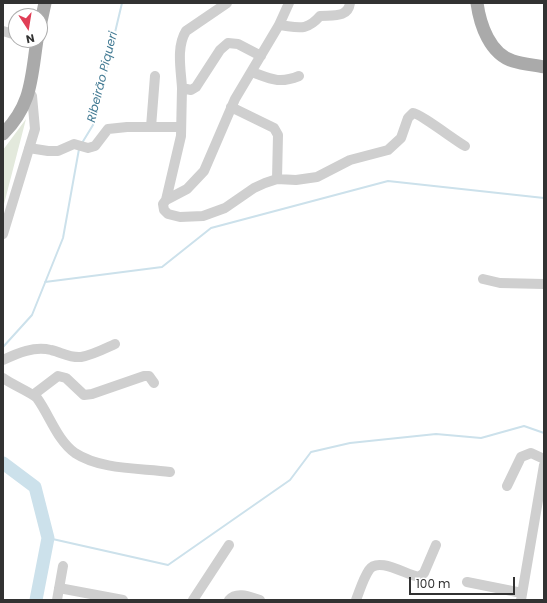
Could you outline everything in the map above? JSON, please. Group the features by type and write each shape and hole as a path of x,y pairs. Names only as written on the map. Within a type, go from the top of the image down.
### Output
{"main road":[{"path":"477,3 482,25 492,44 502,56 514,61 544,67"},
{"path":"3,134 21,113 29,91 35,48"}],"street":[{"path":"227,3 186,31 182,38 180,48 182,88 181,127 178,150 166,200 163,204 164,210 168,214 180,217 203,216 225,208 254,188 277,179 296,180 317,177 350,160 388,150 401,138 408,118 413,113 421,115 464,146"},
{"path":"166,200 187,189 204,171 231,107 279,25 289,3"},
{"path":"279,25 306,27 312,25 320,16 345,14 349,10 350,3"},
{"path":"182,88 191,90 196,87 220,50 228,43 238,44 261,56"},
{"path":"252,72 278,81 299,76"},
{"path":"151,127 155,76"},
{"path":"3,234 29,148 35,119 32,96 29,91"},
{"path":"231,107 274,128 278,135 277,179"},
{"path":"29,148 58,151 74,144 88,148 95,146 108,130 127,127 181,127"},
{"path":"483,279 500,282 544,284"},
{"path":"3,360 21,352 37,349 52,350 65,355 80,357 95,353 115,344"},
{"path":"33,395 58,376 66,378 84,395 92,394 144,376 149,376 154,383"},
{"path":"3,378 33,395 66,445 89,460 103,464 170,472"},
{"path":"507,486 521,457 531,453 544,459"},
{"path":"467,582 521,597 544,465"},
{"path":"193,600 230,545"},
{"path":"356,600 369,569 374,566 384,565 419,577 424,572 436,545"},
{"path":"57,600 63,566"},
{"path":"59,588 123,600"},
{"path":"229,600 240,594 260,600"}],"shaded area":[{"path":"26,119 3,208 3,150"}],"waterway":[{"name":"Ribeirão Piqueri","path":"82,143 93,125 122,3"},
{"name":"Ribeirão Piqueri","path":"3,347 32,315 63,238 79,149"},
{"path":"45,282 162,267 211,228 388,181 544,198"},
{"path":"48,538 168,565 290,480 311,452 350,443 436,434 481,438 524,426 544,433"},
{"name":"Ribeirão Piqueri","path":"3,463 35,487 48,538 36,600"}]}
